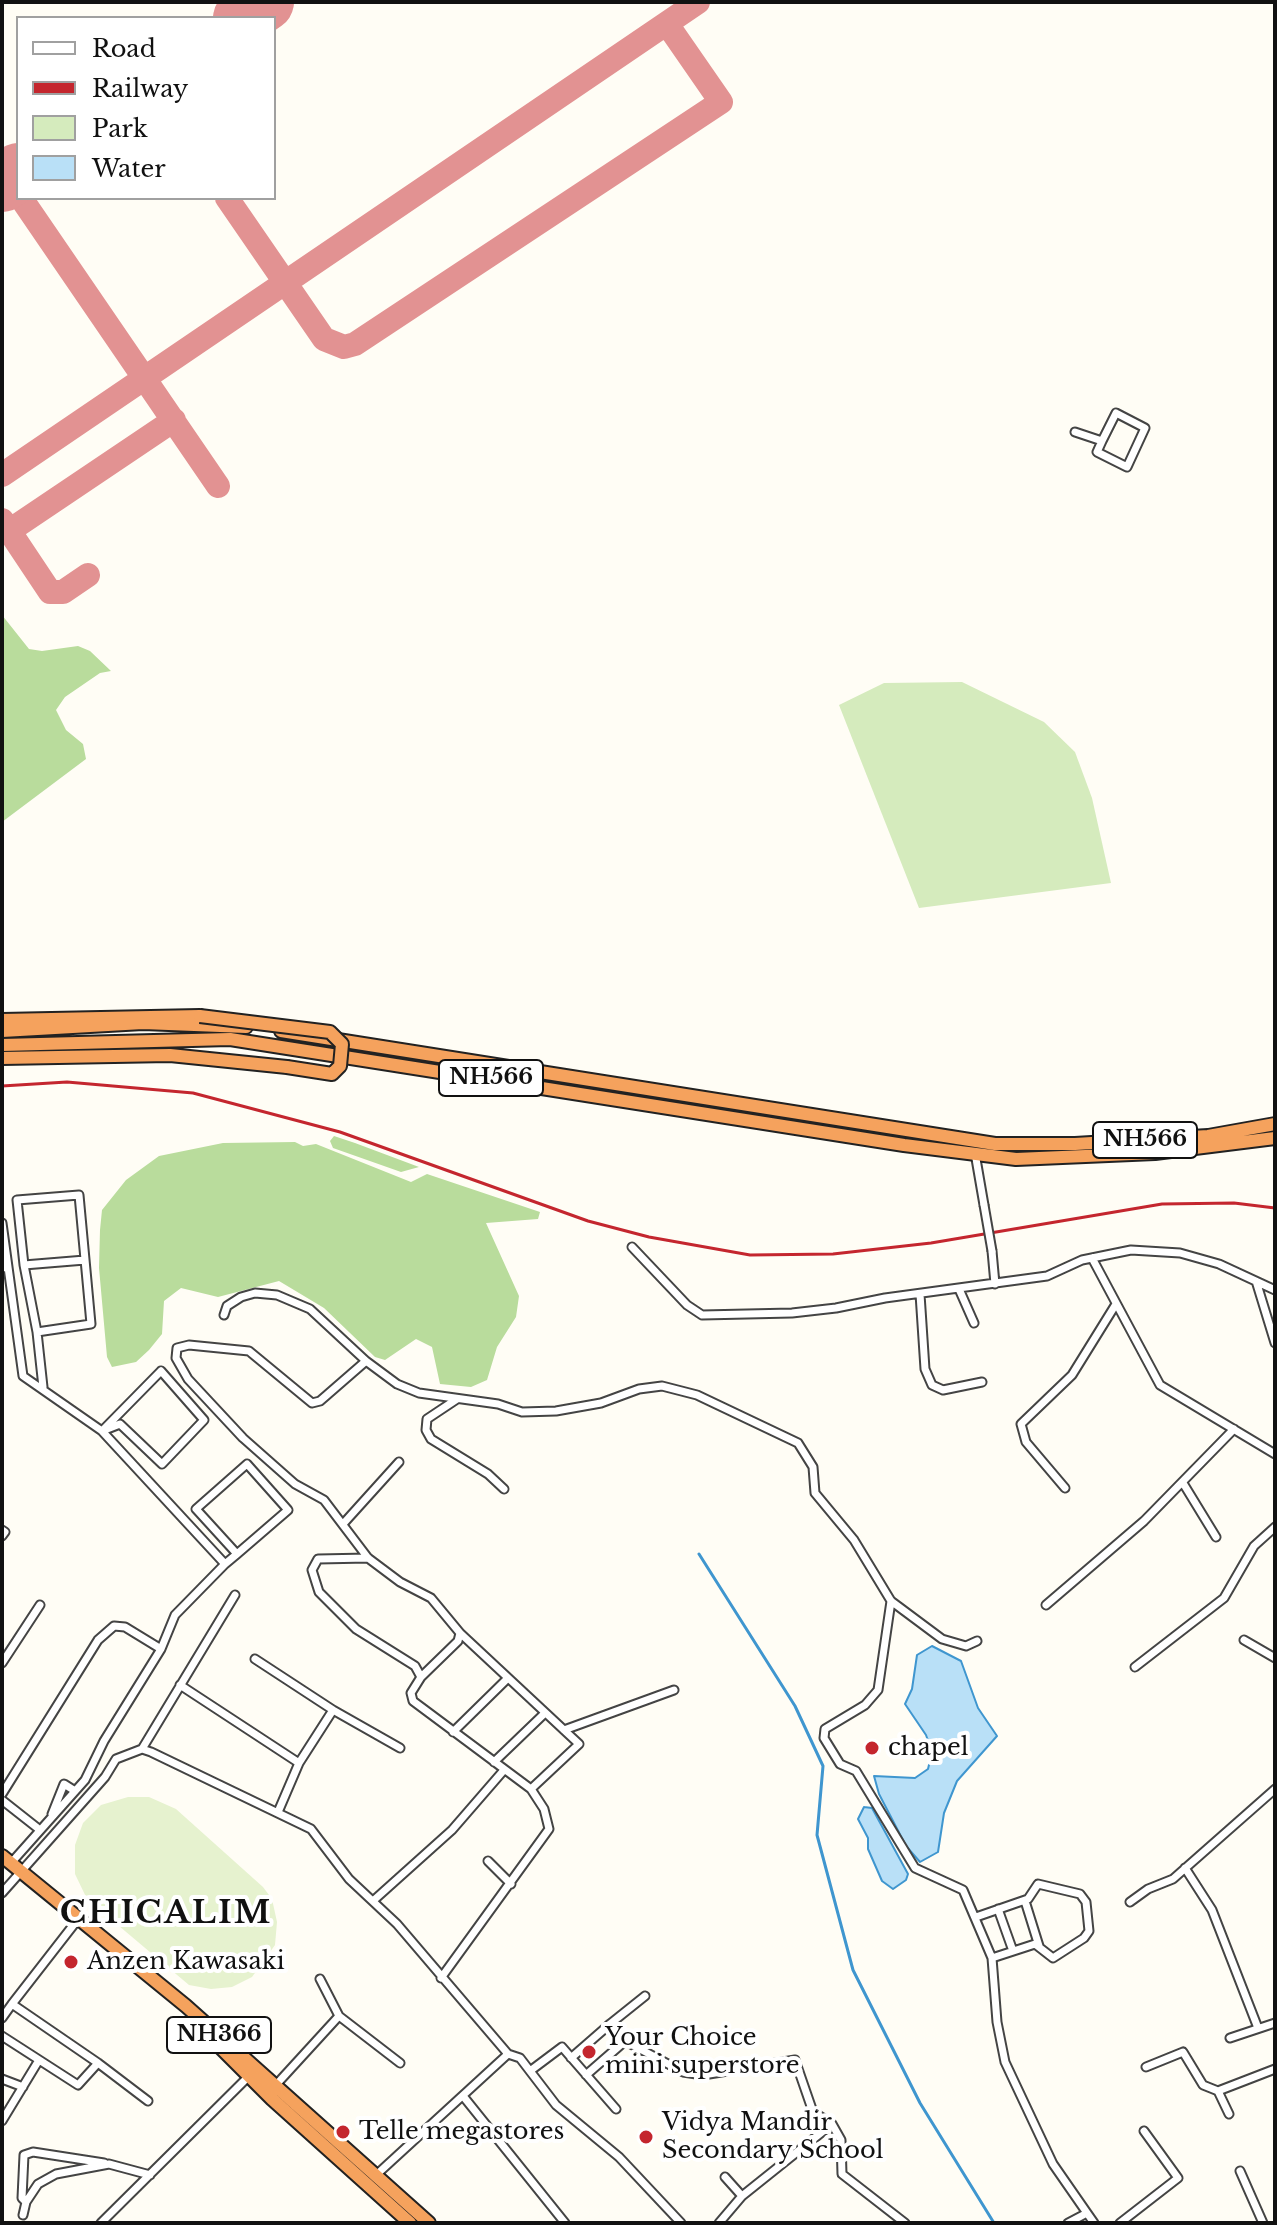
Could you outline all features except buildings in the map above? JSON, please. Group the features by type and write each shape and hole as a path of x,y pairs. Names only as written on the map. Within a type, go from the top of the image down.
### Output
{"highway":[{"path":"2,1058 81,1055 226,1059 324,1076 339,1068 342,1051 340,1040 330,1032 200,1016 7,1020"},
{"name":"NH566","path":"2,1031 143,1023 266,1029 967,1140 1032,1146 1208,1136 1275,1124"},
{"name":"NH566","path":"2,1045 230,1039 976,1156 1016,1159 1155,1153 1275,1138"},
{"name":"NH366","path":"5,1861 217,2044 249,2076 429,2223"},
{"name":"NH366","path":"20,1875 186,2006 410,2223"}],"street":[{"path":"1116,413 1145,428 1127,467 1097,452 1102,441 1116,413"},
{"path":"1075,432 1102,441"},
{"path":"967,1140 976,1156 995,1284"},
{"path":"37,1332 91,1324 79,1195 17,1200 43,1387"},
{"path":"2,1223 5,1268 23,1376 102,1431 225,1564"},
{"path":"632,1247 647,1258 687,1305 702,1315 792,1313 995,1284 1047,1276 1092,1258 1131,1250 1180,1253 1219,1264 1275,1290"},
{"path":"1092,1258 1160,1385 1275,1454"},
{"path":"24,1265 85,1260"},
{"path":"1256,1281 1275,1343"},
{"path":"959,1289 974,1323"},
{"path":"224,1315 227,1306 241,1297 255,1293 277,1295 310,1309 366,1361 397,1384 419,1393 522,1412 556,1411 662,1386 736,1411 798,1443 813,1467 815,1493 854,1540 891,1601 942,1639 966,1646 977,1641"},
{"path":"920,1294 925,1369 932,1385 943,1390 982,1382"},
{"path":"1065,1488 1026,1442 1021,1424 1072,1375 1116,1304"},
{"path":"366,1361 320,1401 312,1403 249,1351 189,1345 177,1348 176,1358 188,1379 220,1414 295,1484 324,1500 368,1558 400,1582 431,1598 460,1633 579,1744 531,1789"},
{"path":"161,1371 204,1420 162,1464 120,1424 102,1431 161,1371"},
{"path":"459,1398 427,1419 426,1430 431,1439 488,1474 504,1489"},
{"path":"1046,1605 1144,1521 1234,1429"},
{"path":"343,1524 399,1462"},
{"path":"5,1861 40,1830 85,1780 104,1741 161,1649 175,1615 225,1564 237,1554 288,1510 247,1464 196,1509 237,1554"},
{"path":"1183,1483 1216,1537"},
{"path":"1135,1667 1224,1598 1254,1546 1275,1527"},
{"path":"2,1530 5,1532 2,1536"},
{"path":"368,1558 318,1559 312,1570 319,1592 356,1629 415,1666 421,1677"},
{"path":"2,1893 105,1777 116,1759 142,1749 235,1595"},
{"path":"891,1601 878,1690 865,1705 825,1729 824,1738 840,1764 856,1771 870,1790 915,1868 963,1890 992,1958 997,2022 1005,2062 1053,2164 1094,2223"},
{"path":"2,1663 40,1605"},
{"path":"40,1830 2,1797 106,1633 114,1626 125,1627 161,1649"},
{"path":"441,1978 549,1829 544,1809 531,1789 413,1701 411,1693 421,1677 458,1641 460,1633"},
{"path":"1244,1640 1275,1658"},
{"path":"255,1659 333,1710 400,1748"},
{"path":"453,1732 508,1678"},
{"path":"180,1685 299,1763"},
{"path":"564,1730 674,1690"},
{"path":"278,1812 299,1763 333,1710"},
{"path":"494,1762 545,1713"},
{"path":"142,1749 311,1829 349,1879 374,1900 508,2054 520,2058 556,2105 619,2157 681,2223"},
{"path":"374,1900 452,1830 504,1770"},
{"path":"51,1818 64,1784 75,1791"},
{"path":"1130,1902 1148,1889 1173,1879 1275,1789"},
{"path":"488,1861 511,1884"},
{"path":"1185,1868 1212,1910 1258,2028"},
{"path":"976,1917 1025,1901 1038,1884 1080,1894 1086,1902 1089,1931 1084,1938 1053,1958 1039,1946 1025,1901"},
{"path":"998,1909 1013,1951"},
{"path":"2,2018 75,1923"},
{"path":"992,1958 1039,1946"},
{"path":"320,1979 339,2016 400,2063"},
{"path":"571,2058 645,1996"},
{"path":"12,2004 148,2101"},
{"path":"271,2091 339,2016"},
{"path":"1230,2038 1275,2023"},
{"path":"610,2024 625,2041 683,2072 703,2075 795,2060 813,2112 832,2124 841,2140 842,2174 905,2223"},
{"path":"2,2036 78,2085 98,2063"},
{"path":"586,2075 625,2041"},
{"path":"530,2071 562,2047 616,2109"},
{"path":"1146,2067 1183,2052 1203,2085 1218,2091 1229,2114"},
{"path":"375,2176 508,2054"},
{"path":"2,2121 39,2060"},
{"path":"1218,2091 1275,2069"},
{"path":"101,2223 249,2076"},
{"path":"2,2079 23,2087"},
{"path":"463,2096 565,2223"},
{"path":"719,2223 742,2196 832,2124"},
{"path":"1120,2223 1178,2178 1144,2131"},
{"path":"26,2202 22,2198 24,2155 33,2152 109,2164 150,2175"},
{"path":"23,2215 26,2202 45,2179 109,2164"},
{"path":"1240,2171 1263,2223"},
{"path":"725,2177 742,2196"},
{"path":"1068,2223 1087,2213"}],"green space":[{"path":"2,615 29,649 42,651 78,646 90,651 111,671 100,673 65,697 56,710 66,730 83,744 86,759 2,822"},
{"path":"962,682 1044,722 1075,752 1092,798 1111,883 919,908 839,705 884,683"},
{"path":"334,1136 419,1167 401,1172 333,1148 330,1141"},
{"path":"295,1142 303,1146 316,1144 411,1182 427,1174 540,1212 538,1219 486,1223 519,1296 516,1317 497,1347 487,1380 471,1387 440,1384 432,1347 416,1339 385,1360 375,1357 324,1308 279,1281 218,1297 181,1288 164,1301 162,1334 149,1350 136,1362 112,1367 107,1357 99,1268 100,1230 102,1210 126,1180 159,1156 223,1143"},
{"path":"128,1797 149,1797 176,1809 263,1887 272,1899 277,1922 275,1945 252,1977 232,1987 211,1989 189,1985 87,1899 75,1874 75,1845 83,1823 101,1805"}],"water":[{"path":"932,1646 961,1661 978,1708 997,1736 957,1781 944,1813 938,1852 920,1862 906,1846 879,1794 874,1776 915,1778 928,1769 932,1752 926,1735 905,1704 912,1689 917,1655"},
{"path":"864,1807 872,1808 908,1874 906,1880 893,1889 882,1881 868,1849 868,1838 858,1819"}],"waterway":[{"path":"699,1554 795,1706 823,1766 817,1835 853,1970 920,2103 994,2223"}],"taxiway":[{"path":"2,475 698,2"},
{"path":"228,200 324,339 344,347 355,344 721,102 667,24"},
{"path":"22,200 218,486"},
{"path":"9,531 174,420"},
{"path":"2,520 50,592 63,592 88,575"}],"runway":[{"path":"245,16 265,2"},
{"path":"2,183 16,173"}],"railway":[{"path":"2,1086 67,1082 193,1093 340,1132 588,1221 649,1237 750,1255 833,1254 931,1243 1162,1204 1234,1203 1275,1208"}],"place":[{"name":"chapel","path":"872,1748"},
{"name":"Anzen Kawasaki","path":"71,1962"},
{"name":"Your Choice mini superstore","path":"589,2052"},
{"name":"Telle megastores","path":"343,2132"},
{"name":"Vidya Mandir Secondary School","path":"646,2137"}],"district":[{"name":"CHICALIM","path":"166,1914"}]}
